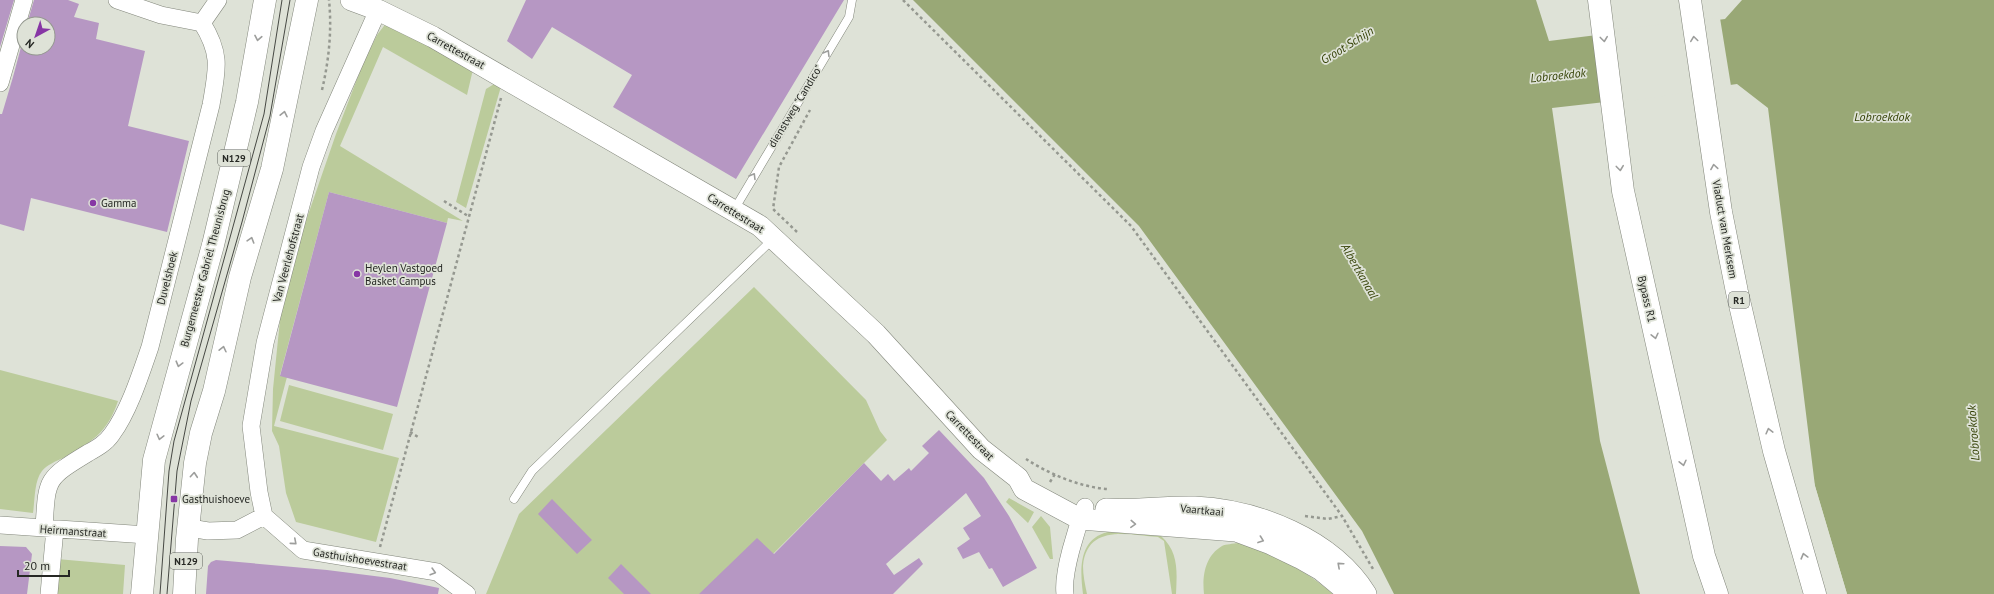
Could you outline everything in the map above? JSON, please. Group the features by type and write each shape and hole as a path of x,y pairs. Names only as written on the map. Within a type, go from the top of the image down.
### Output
{"main road":[{"name":"Burgemeester Gabriel Theunisbrug","path":"147,535 154,460 213,245 247,102 265,0"},
{"name":"Bypass R1","path":"1599,0 1623,191 1702,549 1716,594"},
{"name":"Viaduct van Merksem","path":"1690,0 1721,212 1737,292 1774,451 1815,594"},
{"name":"N129","path":"184,594 187,539 190,528 195,463 201,432 214,391 240,277 272,169 306,7"},
{"name":"N129","path":"142,594 147,535"}],"street":[{"path":"0,83 24,0"},
{"path":"117,0 161,15 202,23 218,0"},
{"name":"Carrettestraat","path":"351,0 378,10 433,37 760,226 876,334 981,449 1018,478"},
{"name":"Van Veerlehofstraat","path":"264,516 259,492 251,426 265,343 311,167 324,131 378,10"},
{"name":"Duvelshoek","path":"49,594 50,528 46,495 49,485 54,476 62,469 98,448 112,435 138,380 150,347 211,105 216,77 216,50 211,37 202,23"},
{"name":"Vaartkaai","path":"1018,478 1041,485 1082,513 1236,531 1271,544 1300,558 1321,570 1350,594"},
{"name":"Vaartkaai","path":"1082,513 1111,509 1195,507 1244,515 1294,531 1310,540 1357,580 1366,594"},
{"path":"1065,594 1066,574 1082,513"},
{"path":"190,528 208,531 237,530 264,516"},
{"name":"Gasthuishoevestraat","path":"264,516 303,550 437,572 467,594"},
{"name":"Heirmanstraat","path":"0,525 147,535"}],"lane":[{"name":"dienstweg \"Candico\"","path":"734,210 849,17 852,0"},
{"path":"514,499 532,471 774,239"}],"path":[{"path":"327,70 331,24 330,0"},
{"path":"903,0 1131,226 1342,516 1376,574"},
{"path":"376,561 506,79"},
{"path":"802,237 773,210 779,167 812,106"},
{"path":"444,201 468,216"},
{"path":"410,432 418,437"},
{"path":"1022,456 1035,465 1092,488 1112,489"},
{"path":"1299,515 1328,519 1342,516"}],"shaded area":[{"path":"387,22 474,65 467,95 383,47 340,146 463,221 448,218 447,223 329,192 280,375 287,377 274,426 399,458 376,542 296,522 286,493 279,446 272,431 273,389 282,300 299,241 336,134 362,66 377,35"},
{"path":"499,81 502,83 466,208 456,202 486,89"},
{"path":"754,287 866,400 880,431 887,440 733,594 486,594 519,514"},
{"path":"0,370 118,401 109,422 97,436 82,447 52,463 42,471 36,485 33,513 0,509"},
{"path":"289,385 393,414 383,450 280,421"},
{"path":"1009,498 1034,512 1028,523 1006,502"},
{"path":"1041,516 1050,527 1053,559 1050,559 1032,527"},
{"path":"1108,532 1161,536 1171,549 1176,563 1176,594 1172,594 1164,541 1158,537 1123,534 1101,537 1092,543 1086,552 1083,566 1087,594 1083,594 1081,575 1083,557 1086,548 1091,541"},
{"path":"1238,543 1264,553 1300,570 1333,594 1204,594 1204,574 1208,561 1212,555 1222,546"},
{"path":"57,559 125,565 123,594 55,594"}],"water":[{"path":"913,0 1536,0 1549,41 1725,19 1742,0 1994,0 1994,594 1847,594 1815,486 1768,108 1737,84 1623,100 1552,108 1600,441 1640,594 1394,594 1362,531 1139,226"}],"pier":[{"path":"1720,18 1731,86 1623,102 1612,30"},
{"path":"1811,472 1847,594 1845,594 1813,486"}],"building":[{"path":"0,0 14,0 0,47"},
{"path":"34,0 68,0 79,4 74,17 99,23 96,39 145,51 128,126 189,141 167,232 31,198 24,231 0,224 0,114 2,114 19,56 56,56 56,16 29,16"},
{"path":"526,0 844,0 736,179 613,107 632,75 552,27 532,59 507,41"},
{"name":"Heylen Vastgoed Basket Campus","path":"329,192 447,223 397,407 280,376"},
{"path":"939,430 984,478 1009,516 1037,568 1003,587 992,568 989,569 979,552 963,559 957,548 970,539 963,528 981,516 966,493 886,564 894,575 919,558 923,564 893,594 699,594 757,538 774,554 864,463 881,481 888,474 894,481 909,468 911,471 929,453 922,446"},
{"path":"552,499 592,540 577,554 538,514"},
{"path":"0,546 26,547 32,554 27,594 0,594"},
{"path":"216,560 327,570 390,578 439,588 438,594 206,594 208,566 211,562"},
{"path":"621,564 651,594 624,594 608,578"}],"tram line":[{"path":"160,594 169,471 174,441 264,114 282,0"},
{"path":"167,594 177,471 191,401 242,222 270,116 290,0"}],"place":[{"name":"Gamma","path":"93,203"},
{"name":"Heylen Vastgoed Basket Campus","path":"357,274"},
{"name":"Gasthuishoeve","path":"174,499"}],"water label":[{"name":"Groot Schijn","path":"1347,45"},
{"name":"Lobroekdok","path":"1558,75"},
{"name":"Lobroekdok","path":"1882,116"},
{"name":"Albertkanaal","path":"1360,271"},
{"name":"Lobroekdok","path":"1973,433"}]}
